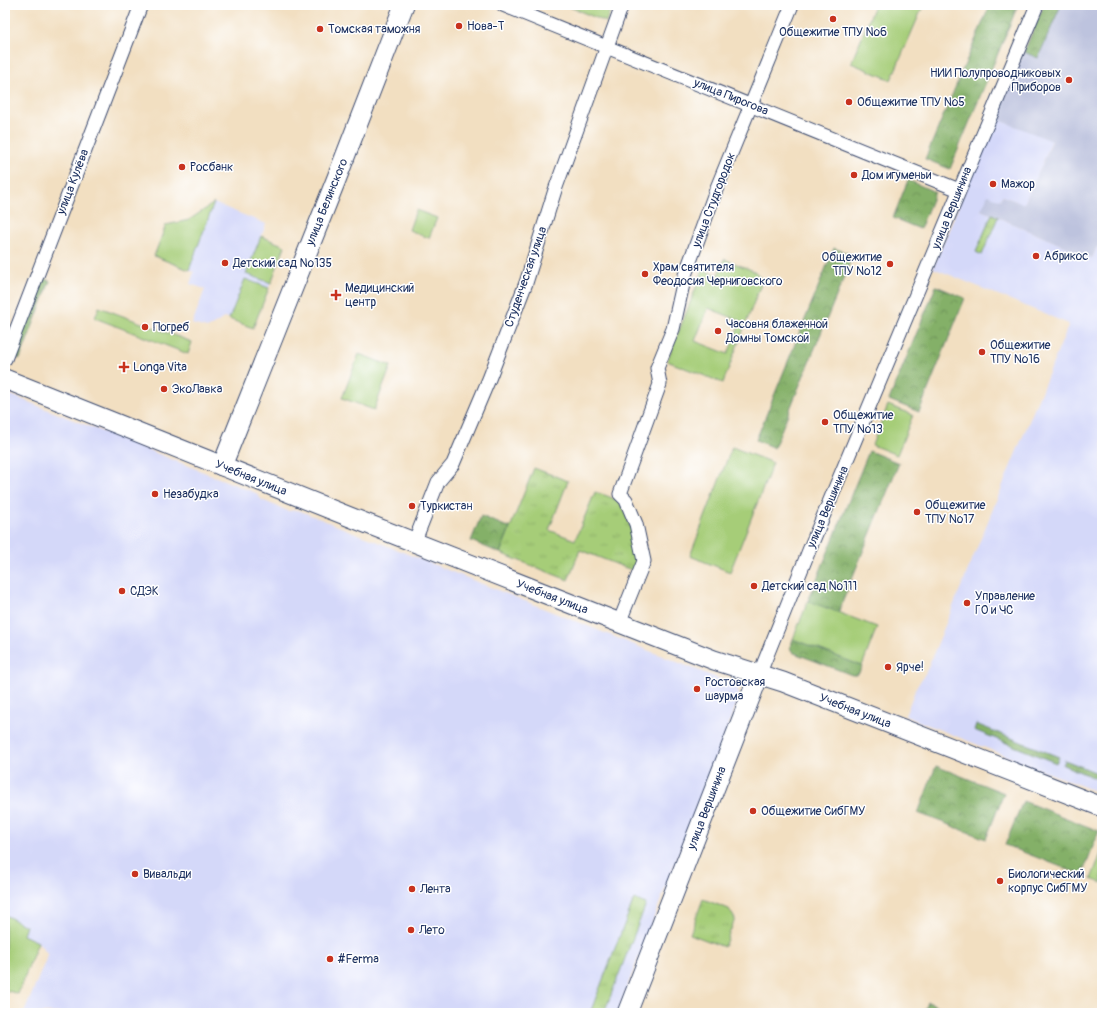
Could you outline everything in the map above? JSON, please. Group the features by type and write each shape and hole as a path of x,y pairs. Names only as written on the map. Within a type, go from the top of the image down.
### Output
{"main road":[{"name":"улица Белинского","path":"222,466 404,5"},
{"name":"Учебная улица","path":"5,379 414,543 619,623 720,662 783,682 1102,807"},
{"name":"улица Вершинина","path":"626,1013 759,675"}],"street":[{"name":"улица Кулёва","path":"5,359 141,5"},
{"name":"улица Пирогова","path":"503,5 959,190"},
{"name":"Студенческая улица","path":"414,543 438,482 453,464 512,320 526,283 555,190 622,5"},
{"name":"улица Студгородок","path":"619,623 644,560 636,524 626,500 620,494 660,384 657,368 673,329 685,275 704,222 792,5"},
{"name":"улица Вершинина","path":"759,675 810,548 1037,5"}],"shaded area":[{"path":"1044,5 1102,5 1102,248 1097,247 1092,258 981,210 988,195 1000,200 1002,196 1024,204 1052,141 995,118"},
{"path":"995,118 1052,140 1024,204 1002,196 1000,200 981,210 1092,258 1097,247 1102,248 1102,794 905,716 916,688 926,672 1069,324 933,268"},
{"name":"Детский сад №135","path":"214,203 266,224 261,237 285,246 253,328 225,317 207,328 192,324 205,289 190,284 194,272 154,256 166,225 189,220"},
{"path":"11,395 256,493 262,500 288,511 298,510 737,687 739,695 738,700 617,1013 24,1013 48,954 37,941 23,935 26,926 5,915 5,397"}],"green space":[{"path":"565,5 612,5 606,22"},
{"path":"875,5 923,6 891,80 851,63"},
{"path":"990,5 1018,5 950,169 925,159"},
{"path":"1044,5 1061,5 1038,58 1024,52"},
{"path":"908,180 935,192 920,229 893,218"},
{"path":"214,203 189,270 154,256 166,225 189,220"},
{"path":"416,210 437,218 429,238 409,230"},
{"path":"992,214 998,217 982,255 976,252"},
{"path":"261,236 285,246 271,283 246,274"},
{"path":"834,248 853,255 774,448 756,440"},
{"path":"724,259 754,271 761,282 723,383 667,361 703,270 718,275","holes":["708,308 741,321 728,354 695,341"]},
{"path":"42,278 50,281 20,359 12,356"},
{"path":"245,279 269,288 253,328 229,319"},
{"path":"936,286 965,298 919,412 889,400"},
{"name":"Погреб","path":"99,307 192,342 188,354 95,318"},
{"path":"359,354 391,366 374,410 342,398"},
{"path":"888,405 913,415 897,455 872,445"},
{"path":"732,447 773,463 730,572 690,556"},
{"path":"869,451 899,463 838,613 808,601"},
{"path":"534,468 568,481 549,530 575,540 595,492 612,498 620,503 631,528 635,544 637,560 634,571 580,550 568,580 500,553"},
{"path":"481,516 510,528 500,553 471,541"},
{"path":"808,601 877,627 862,666 793,639"},
{"path":"793,639 862,666 859,673 852,675 794,653 791,648"},
{"path":"976,724 1059,757 1056,763 974,730"},
{"path":"1065,760 1102,775 1102,781 1063,765"},
{"path":"936,766 1004,793 986,839 918,813"},
{"path":"1023,801 1099,831 1082,875 1005,845"},
{"path":"1102,851 1102,883 1091,879"},
{"path":"634,899 646,904 604,1013 590,1013"},
{"path":"703,899 729,909 735,919 724,947 690,934"},
{"path":"5,915 26,926 23,935 38,942 18,994 5,990"},
{"path":"928,1002 955,1013 924,1013"}],"place":[{"name":"Общежитие ТПУ №6","path":"833,19"},
{"name":"Нова-Т","path":"459,26"},
{"name":"Томская таможня","path":"320,29"},
{"name":"НИИ Полупроводниковых Приборов","path":"1069,80"},
{"name":"Общежитие ТПУ №5","path":"849,102"},
{"name":"Росбанк","path":"182,167"},
{"name":"Дом игуменьи","path":"854,175"},
{"name":"Мажор","path":"993,184"},
{"name":"Абрикос","path":"1036,256"},
{"name":"Детский сад №135","path":"225,263"},
{"name":"Общежитие ТПУ №12","path":"890,264"},
{"name":"Храм святителя Феодосия Черниговского","path":"645,274"},
{"name":"Медицинский центр","path":"336,295"},
{"name":"Погреб","path":"145,327"},
{"name":"Часовня блаженной Домны Томской","path":"718,331"},
{"name":"Общежитие ТПУ №16","path":"982,352"},
{"name":"Longa Vita","path":"124,367"},
{"name":"ЭкоЛавка","path":"164,389"},
{"name":"Общежитие ТПУ №13","path":"825,422"},
{"name":"Незабудка","path":"155,494"},
{"name":"Туркистан","path":"412,506"},
{"name":"Общежитие ТПУ №17","path":"917,512"},
{"name":"Детский сад №111","path":"754,586"},
{"name":"СДЭК","path":"122,591"},
{"name":"Управление ГО и ЧС","path":"967,603"},
{"name":"Ярче!","path":"888,667"},
{"name":"Ростовская шаурма","path":"697,689"},
{"name":"Общежитие СибГМУ","path":"753,811"},
{"name":"Вивальди","path":"135,874"},
{"name":"Биологический корпус СибГМУ","path":"1000,881"},
{"name":"Лента","path":"412,889"},
{"name":"Лето","path":"411,930"},
{"name":"#Ferma","path":"330,959"}]}
